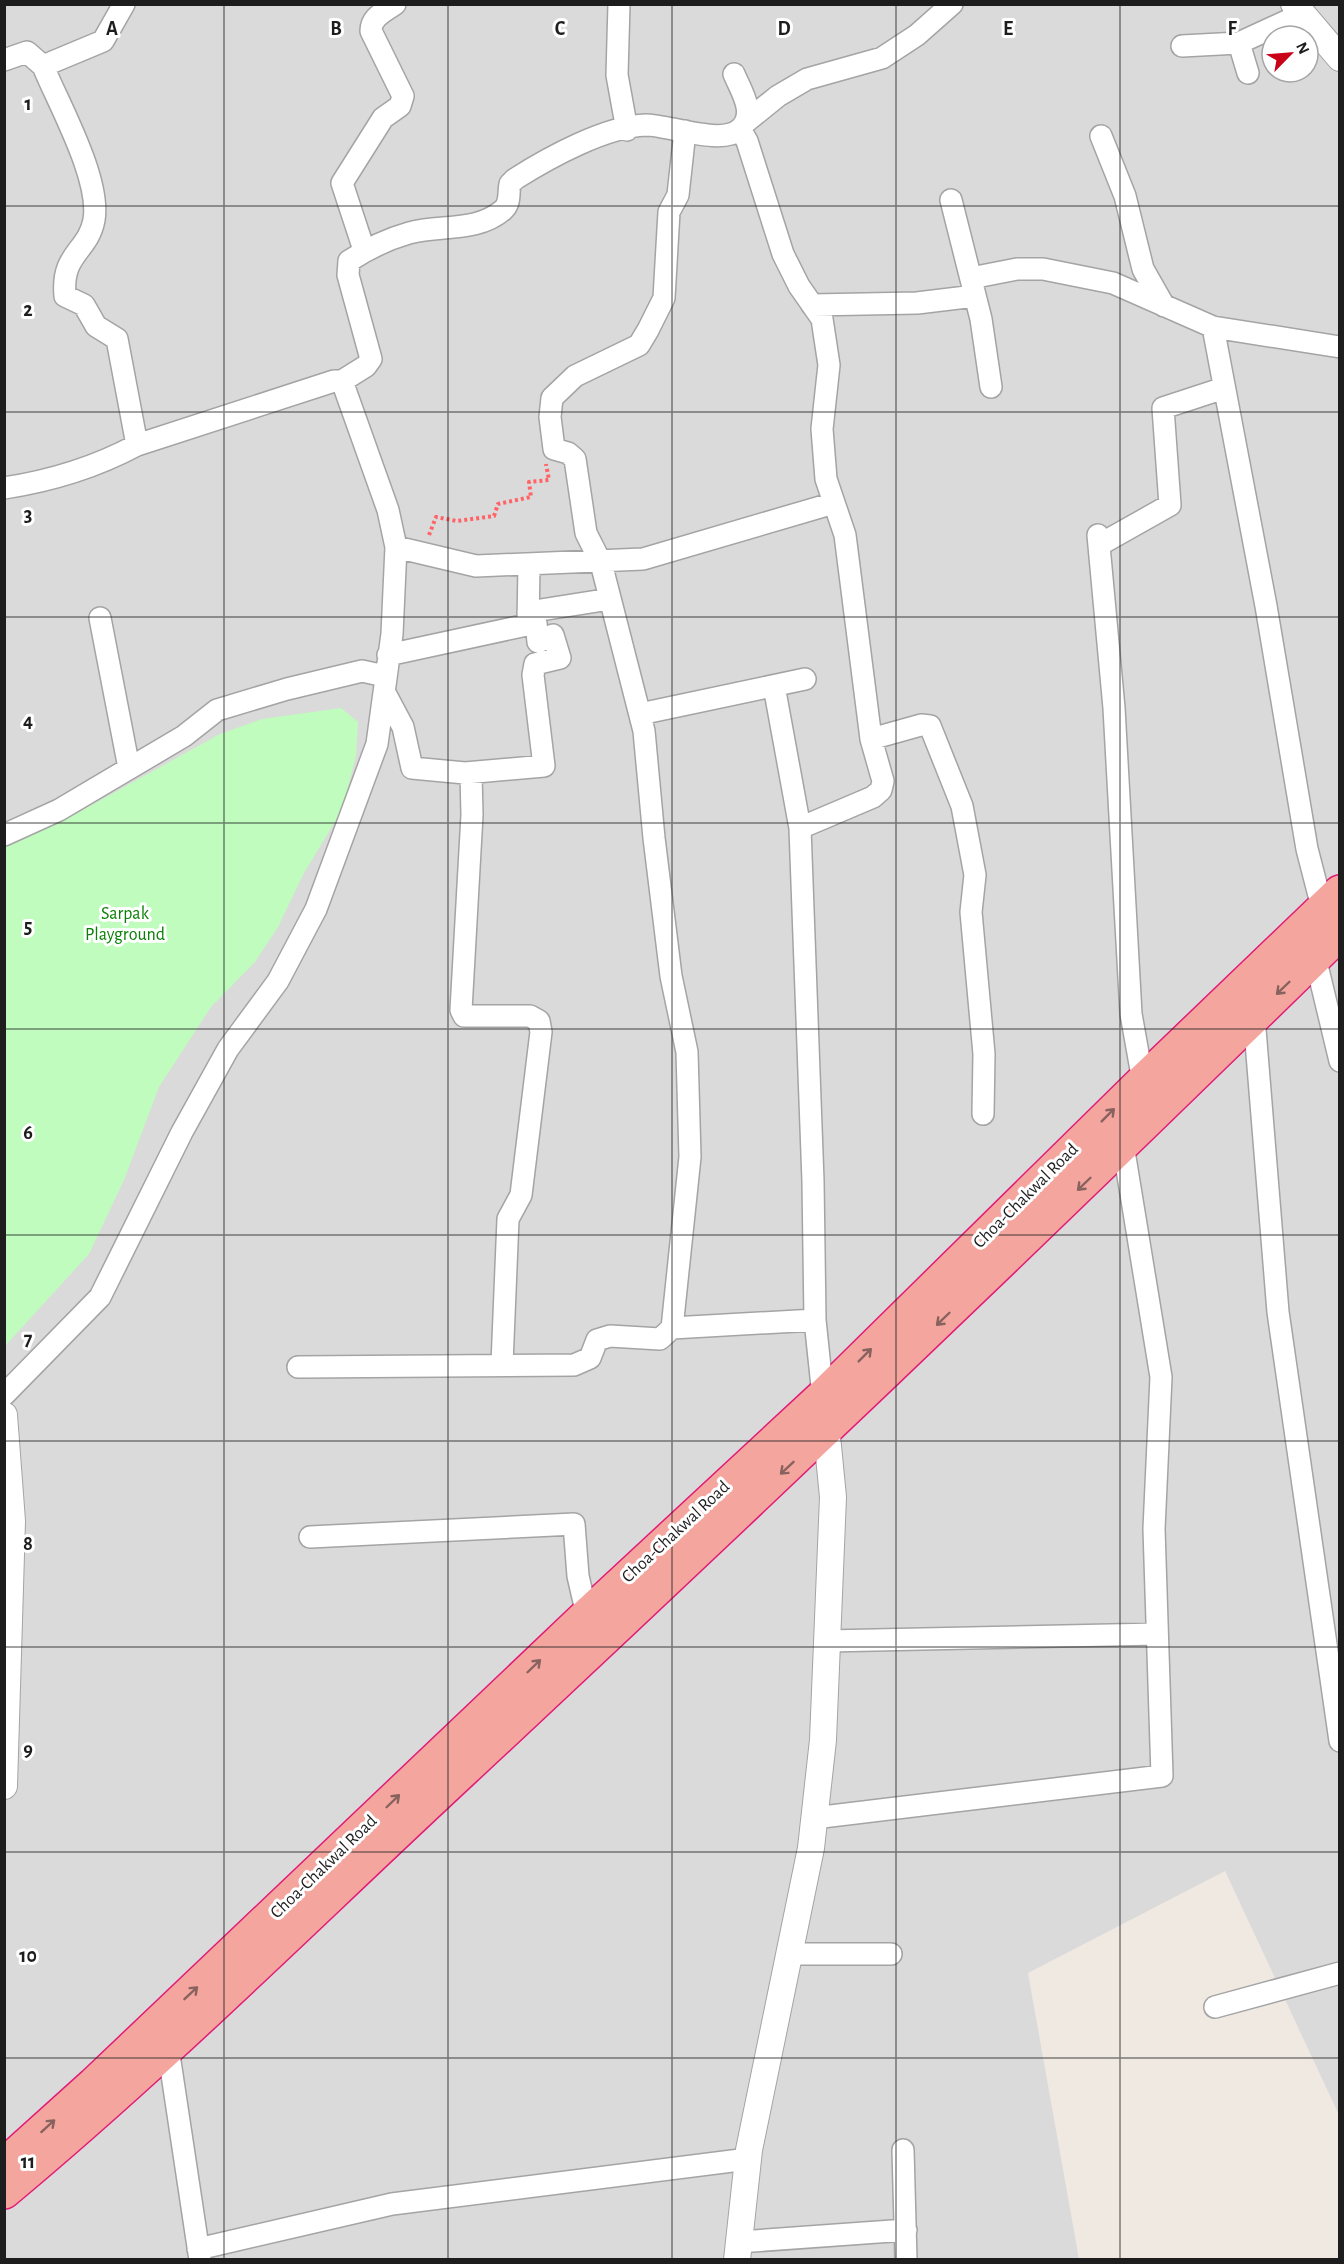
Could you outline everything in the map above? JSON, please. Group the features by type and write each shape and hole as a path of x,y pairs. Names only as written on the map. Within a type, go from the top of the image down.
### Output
{"highway":[{"path":"5,2183 50,2155 168,2048 826,1431 1315,957 1334,910"},
{"name":"Choa-Chakwal Road","path":"5,2183 314,1877 587,1615 823,1396 1143,1081 1334,910"}],"street":[{"path":"43,66 103,41 124,4"},
{"path":"364,250 342,183 383,118 400,106 403,96 371,32 371,23 395,4"},
{"path":"620,4 617,75 627,130"},
{"path":"4,488 64,474 113,458 137,445 334,381 342,381 366,366 370,359 348,275 349,261 364,250 410,232 476,225 504,210 508,203 510,184 515,179 594,138 645,125 712,136 734,134 778,96 807,80 882,58 917,35 952,4"},
{"path":"1182,46 1239,43 1298,9 1340,58"},
{"path":"1239,43 1248,73"},
{"path":"4,60 27,52 43,66 85,161 94,206 94,220 69,262 63,278 65,296 84,306 96,326 117,339 137,445"},
{"path":"734,75 748,108 744,125 747,141 783,254 822,320 829,364 822,429 826,479 845,535 871,739 883,781 881,790 873,797 800,828"},
{"path":"672,1328 690,1157 687,1052 671,976 644,731 601,563 586,533 575,459 568,453 554,449 550,417 552,398 575,376 639,345 664,298 669,212 678,195 685,131"},
{"path":"1101,136 1125,196 1143,269 1164,306"},
{"path":"951,200 973,287 991,387"},
{"path":"812,305 916,303 973,287 1017,269 1043,269 1113,283 1213,327 1340,347"},
{"path":"1213,327 1266,606 1307,849 1334,910"},
{"path":"4,1395 100,1297 182,1132 228,1049 278,981 320,898 377,744 392,634 396,547 388,510 342,381"},
{"path":"1143,1081 1131,1014 1114,708 1099,540 1170,505 1163,408 1224,388"},
{"path":"396,547 476,566 601,563 643,559 834,503"},
{"path":"528,618 529,566"},
{"path":"4,835 59,810 184,736 217,711 287,689 362,671 386,675 528,618 610,599"},
{"path":"100,618 129,768"},
{"path":"386,675 403,727 412,768 471,773 544,766 533,675 535,664 560,658 553,636 538,642 536,623 528,618"},
{"path":"640,714 805,679"},
{"path":"774,686 800,828 813,1170 815,1320 833,1497 823,1740 814,1818 748,2159 738,2251 906,2230"},
{"path":"871,739 921,725 930,726 962,806 975,875 971,912 984,1054 983,1114"},
{"path":"471,773 472,815 461,1010 464,1016 530,1016 539,1021 541,1032 520,1195 508,1219 502,1364"},
{"path":"1315,957 1340,1061"},
{"path":"1254,1017 1278,1312 1340,1741"},
{"path":"814,1818 1162,1776 1154,1529 1161,1377 1123,1145"},
{"path":"298,1367 583,1363 590,1358 597,1340 610,1336 660,1339 672,1328 815,1320"},
{"path":"4,1415 12,1521 8,1587 4,1786"},
{"path":"310,1537 574,1524 578,1576 587,1615"},
{"path":"827,1641 1157,1634"},
{"path":"789,1954 891,1954"},
{"path":"1215,2007 1340,1973"},
{"path":"168,2048 199,2254 392,2204 748,2159"},
{"path":"903,2150 906,2259"}],"path":[{"path":"424,554 436,517 458,521 494,516 498,504 531,497 529,482 549,480 546,459 554,449"}],"shaded area":[{"path":"5,5 1339,5 1339,2115 1225,1871 1028,1973 1079,2259 5,2260"}],"green space":[{"name":"Sarpak Playground","path":"341,708 358,722 356,756 342,810 304,873 278,927 255,962 211,1007 159,1087 124,1180 89,1254 5,1346 5,847 70,817 220,734 262,719"}]}
